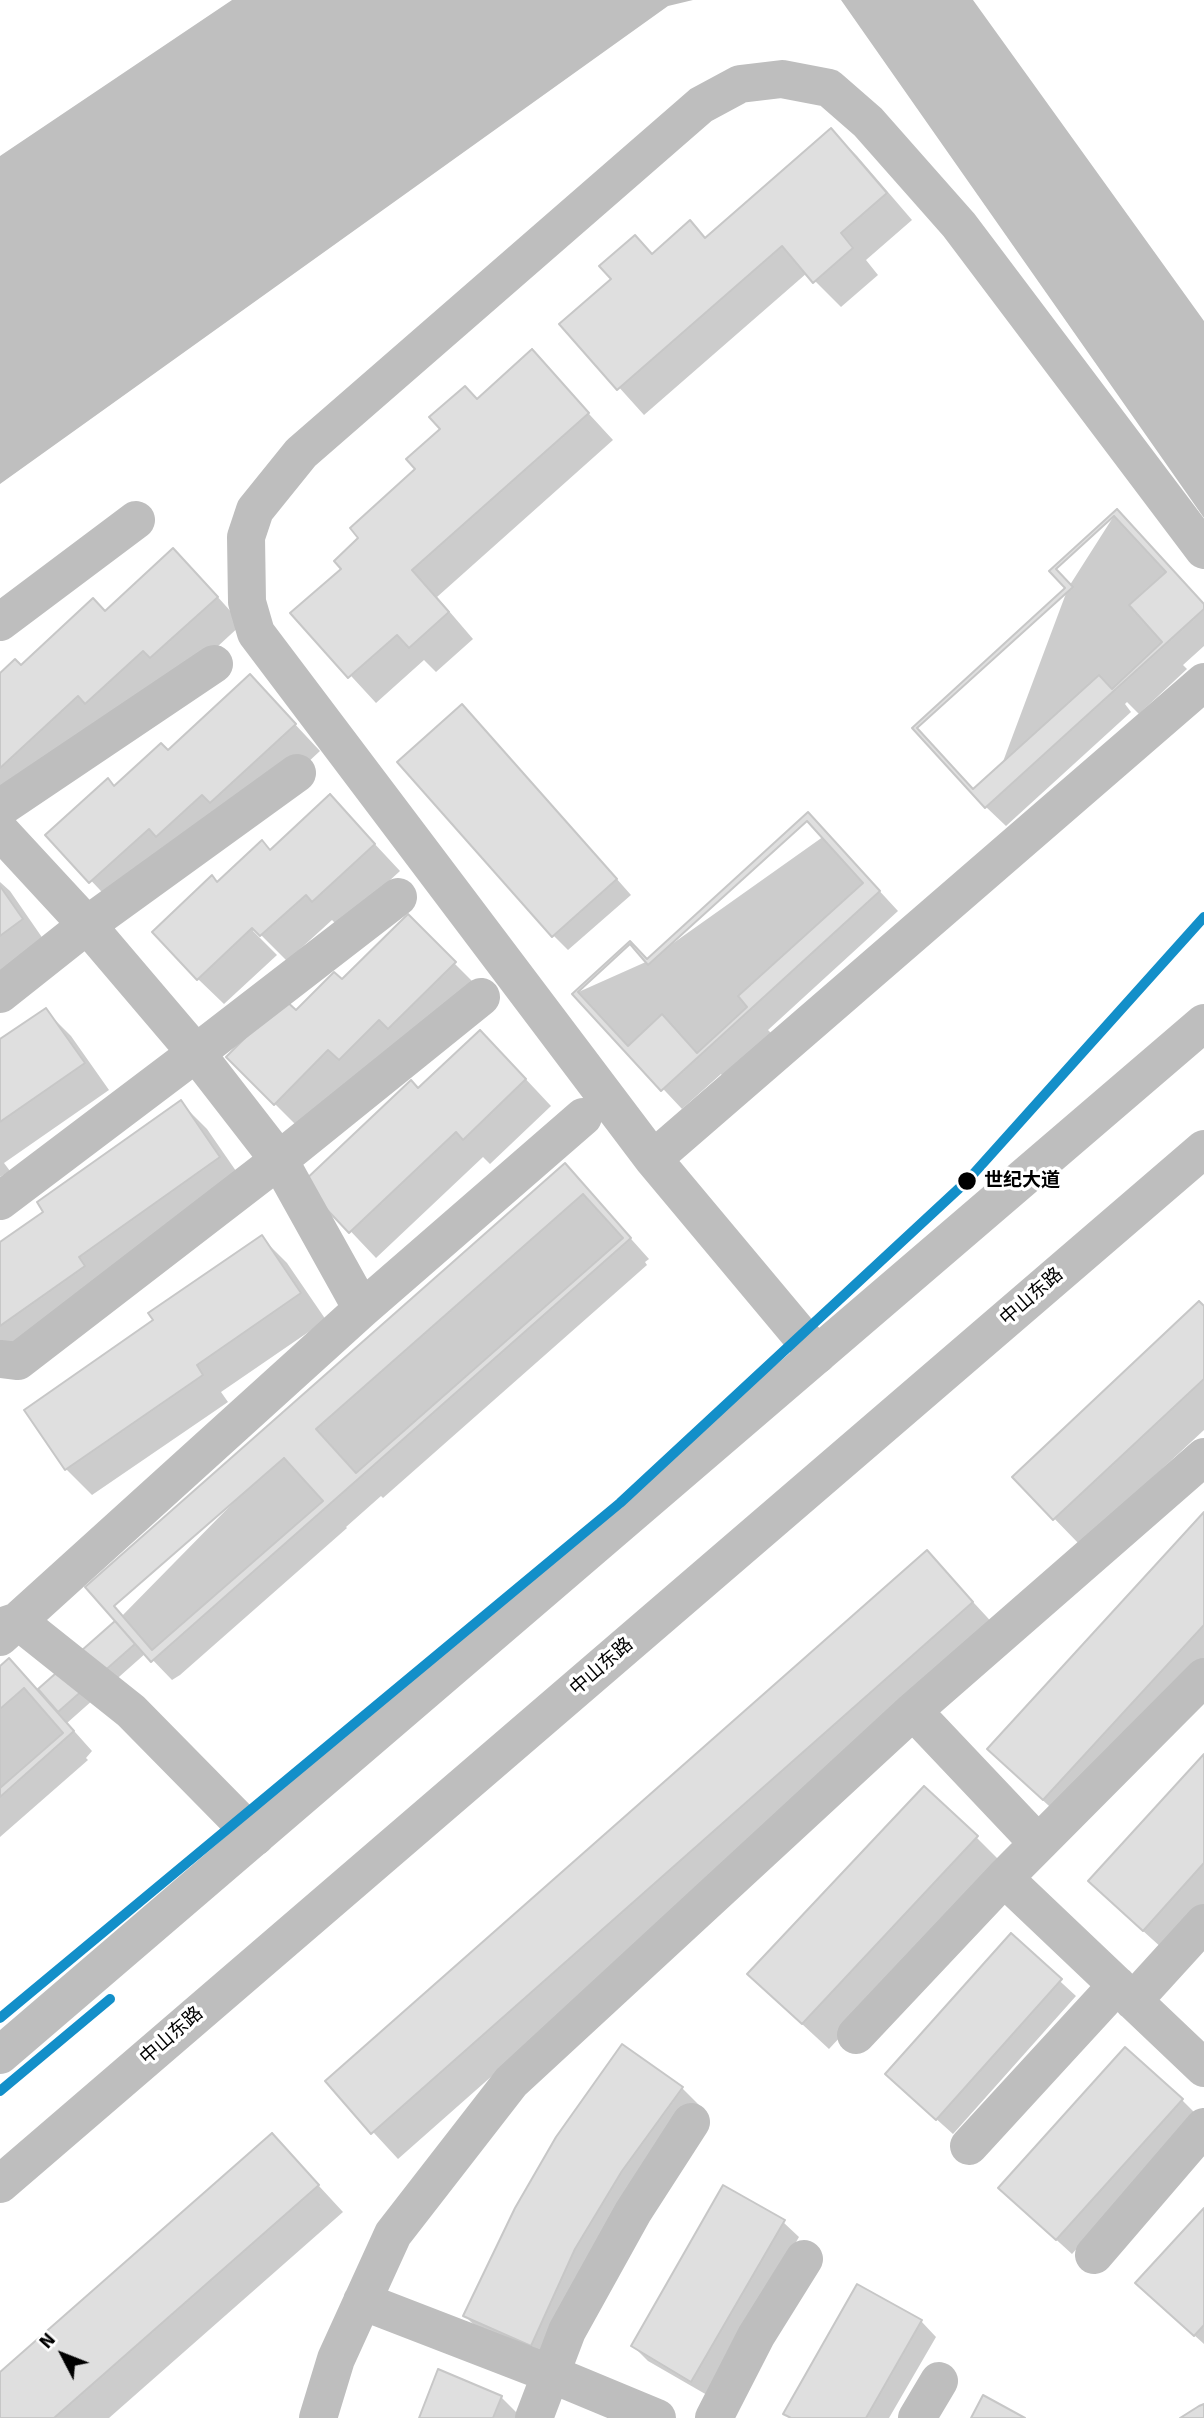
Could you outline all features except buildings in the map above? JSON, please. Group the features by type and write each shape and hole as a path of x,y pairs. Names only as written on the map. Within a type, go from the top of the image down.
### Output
{"main road":[{"path":"817,1355 653,1159 256,633 247,602 246,537 256,510 301,453 701,106 740,85 782,79 829,88 868,122 959,225 1204,550"},
{"path":"0,622 136,520"},
{"path":"0,808 214,664"},
{"path":"653,1159 1204,682"},
{"path":"0,994 87,925 297,773"},
{"path":"0,831 87,925 197,1053 279,1160 362,1308"},
{"path":"0,1201 398,897"},
{"path":"0,1359 18,1361 279,1160 481,997"},
{"path":"0,2055 1204,1023"},
{"path":"255,1837 131,1711 6,1628 362,1308 583,1117"},
{"name":"中山东路","path":"0,2184 1204,1149"},
{"path":"318,2418 336,2358 393,2234 511,2082 913,1711 1201,1466"},
{"path":"856,2035 1038,1843 1204,1677"},
{"path":"913,1711 1038,1843"},
{"path":"1004,1878 1204,2068"},
{"path":"969,2146 1125,1993 1204,1923"},
{"path":"534,2418 567,2331 634,2212 691,2122"},
{"path":"1094,2255 1204,2127"},
{"path":"714,2418 756,2336 804,2259"},
{"path":"362,2301 657,2418"},
{"path":"917,2418 939,2381"}],"shaded area":[{"path":"232,0 693,0 668,6 0,484 0,156"},
{"path":"841,0 973,0 1204,321 1204,518"}],"transit line":[{"path":"0,2018 620,1503 967,1181 1204,917"},
{"path":"0,2091 110,1999"}],"place":[{"name":"世纪大道","path":"967,1181"}]}
